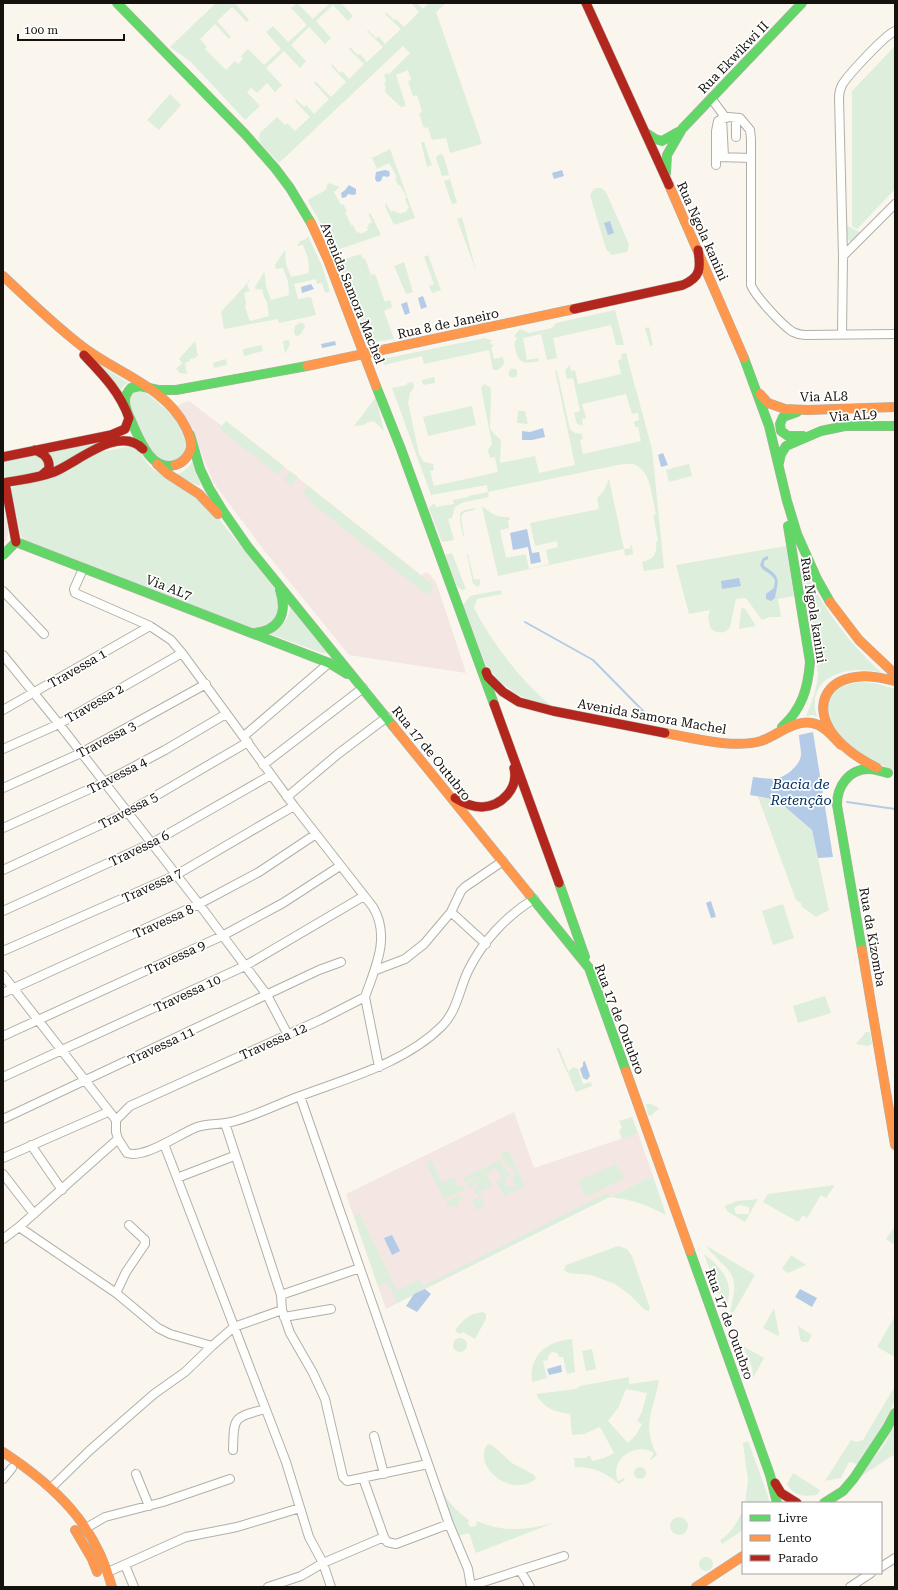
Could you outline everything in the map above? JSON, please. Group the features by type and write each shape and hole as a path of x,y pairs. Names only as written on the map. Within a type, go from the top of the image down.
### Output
{"main road":[{"name":"Rua Ngola kanini","path":"586,3 698,250 759,393 779,463 788,509 815,577 829,601 851,631 884,665 895,674"},
{"name":"Rua Ekwikwi II","path":"668,185 666,170 667,154 669,147 682,129 802,3"},
{"name":"Avenida Samora Machel","path":"118,4 245,134 275,168 308,216 325,253 401,449 589,968"},
{"name":"Rua Ekwikwi II","path":"646,133 654,140 662,141 666,140 682,129"},
{"name":"Rua 8 de Janeiro","path":"35,450 118,433 125,430 129,418 125,397 130,389 140,385 151,388 176,390 363,354 683,286 690,283 697,276 700,266 698,250"},
{"path":"3,276 57,326 100,360 151,388"},
{"path":"57,326 116,390 127,411 138,438 148,454"},
{"name":"Rua 17 de Outubro","path":"151,388 174,408 183,422 190,435 196,457 209,487 248,547 589,968 770,1475"},
{"name":"Via AL8","path":"759,393 768,403 776,407 808,410 895,407"},
{"path":"881,407 875,410 872,417 874,422 881,426"},
{"path":"808,410 783,417 780,424 781,431 788,436 810,436"},
{"name":"Via AL9","path":"779,463 781,454 786,446 834,428 895,426"},
{"path":"3,555 16,542 4,483 41,476 66,466 90,451 120,442 135,442 158,463 171,467 184,460 192,449 190,435"},
{"path":"3,456 35,450 43,453 49,460 49,469 41,476"},
{"name":"Rua 17 de Outubro","path":"148,454 155,463 168,474 199,494 248,547"},
{"name":"Rua Ngola kanini","path":"770,736 786,724 802,704 808,684 810,662 784,505 781,475"},
{"name":"Via AL7","path":"16,542 329,663 347,674 363,688"},
{"path":"250,633 261,633 272,629 277,625 281,618 284,609 282,596 273,579"},
{"name":"Avenida Samora Machel","path":"473,648 488,677 503,692 519,702 553,711 714,742 735,744 760,741 794,725 812,723 821,726 841,745"},
{"path":"891,774 865,763 841,745 825,720 823,709 824,697 830,689 840,681 853,677 870,676 895,681"},
{"path":"447,792 466,805 490,806 500,802 507,796 516,780 513,755"},
{"name":"Rua da Kizomba","path":"891,774 870,769 855,773 848,778 839,789 837,805 895,1145"},
{"path":"823,1502 843,1491 854,1478 884,1434 895,1413"},
{"path":"3,1452 35,1473 63,1499 96,1543 108,1572 112,1587"},
{"path":"3,1463 12,1468 45,1494 61,1512"},
{"path":"770,1475 777,1502"},
{"path":"770,1475 781,1493 795,1502"},
{"path":"70,1524 92,1559 100,1579"},
{"path":"696,1587 742,1557"}],"street":[{"path":"842,334 843,256 840,90 847,78 885,37 895,31"},
{"path":"711,98 724,118 719,160 751,158"},
{"path":"724,118 740,118 745,122 750,130 751,279 753,291 786,326 796,334 895,334"},
{"path":"736,118 736,137"},
{"path":"843,256 895,204"},
{"path":"83,568 74,589 75,593 150,626 171,640 206,684 270,775 377,914 382,944 376,970 365,996 379,1067"},
{"path":"3,591 44,634"},
{"name":"Travessa 1","path":"3,710 150,626"},
{"name":"Travessa 2","path":"3,749 59,724 182,653"},
{"path":"3,656 59,724 176,876 200,904 222,936 267,995 287,1033"},
{"name":"Travessa 5","path":"3,870 128,812 246,739 329,663"},
{"name":"Travessa 3","path":"3,788 81,753 206,684"},
{"path":"263,765 363,688"},
{"name":"Travessa 4","path":"3,828 104,783 226,714"},
{"path":"287,797 338,754 387,717"},
{"name":"Travessa 6","path":"3,911 152,843 270,775"},
{"name":"Travessa 7","path":"3,951 176,876 294,806"},
{"name":"Travessa 8","path":"3,993 200,904 259,872 316,834"},
{"path":"376,970 402,961 424,944 451,912 460,891 502,861"},
{"name":"Travessa 9","path":"3,1036 222,936 283,903 340,866"},
{"name":"Travessa 10","path":"3,1077 245,966 364,896"},
{"path":"3,975 86,1080 108,1112 116,1120 116,1132 118,1139 127,1153 132,1155 164,1144 195,1128 204,1125 237,1121 379,1067 422,1042 442,1026 450,1016 467,972 486,944 516,910 534,899"},
{"path":"451,912 486,944"},
{"name":"Travessa 11","path":"3,1119 319,970 340,962"},
{"name":"Travessa 12","path":"116,1120 130,1106 287,1033 320,1020 365,996"},
{"path":"300,1096 449,1524 468,1569 471,1587 564,1556"},
{"path":"3,1158 108,1112"},
{"path":"225,1123 234,1156 280,1295 283,1314 290,1333 313,1373 325,1399 343,1477 347,1481 428,1464"},
{"path":"4,1237 19,1227 118,1139"},
{"path":"164,1144 286,1462 309,1538 323,1563 330,1587"},
{"path":"31,1145 62,1190"},
{"path":"177,1178 234,1156"},
{"path":"3,1174 34,1214"},
{"path":"116,1293 126,1272 145,1244 145,1240 129,1225"},
{"path":"19,1227 116,1293 158,1328 170,1334 212,1346"},
{"path":"280,1295 360,1268"},
{"path":"51,1488 111,1431 154,1394 185,1372 234,1326 283,1314 331,1309"},
{"path":"233,1450 234,1425 241,1416 265,1408"},
{"path":"374,1436 384,1474"},
{"path":"3,1480 12,1468"},
{"path":"136,1474 149,1506"},
{"path":"363,1478 387,1542 396,1544 449,1524"},
{"path":"86,1528 104,1517 163,1502 230,1479"},
{"path":"108,1572 125,1566 186,1537 237,1527 300,1508"},
{"path":"268,1587 301,1576 323,1563 384,1537"},
{"path":"882,1566 895,1558"},
{"path":"125,1566 134,1587"},
{"path":"520,1570 530,1587"},
{"path":"850,1587 870,1574"}],"shaded area":[{"path":"189,401 222,426 226,421 421,575 427,572 436,582 466,673 349,655 263,549 213,482 200,449 178,406"},
{"path":"3,502 8,531 7,539 3,545"},
{"path":"514,1112 534,1168 638,1133 653,1176 511,1245 386,1309 346,1194"}],"green space":[{"path":"216,3 235,3 249,20 247,22 232,7 217,21 231,37 229,39 215,24 200,39 207,47 205,49 226,70 235,61 238,64 243,59 241,56 248,49 264,65 281,49 266,32 273,26 288,42 307,25 291,8 297,3 313,19 330,3 341,3 353,16 348,21 333,5 316,21 331,38 325,44 309,27 291,45 306,61 300,68 284,51 266,68 282,85 275,92 267,83 257,93 251,88 247,92 260,106 245,120 190,61 170,47"},
{"path":"411,3 417,3 423,9 429,3 446,3 436,12 482,144 450,153 446,138 432,140 428,127 424,128 419,114 422,112 417,95 413,96 408,81 411,80 408,70 396,75 406,106 401,107 385,92 386,86 384,84 386,81 384,75 387,73 389,74 410,53 403,46 279,163 261,144 259,138 260,133 277,117 285,125 287,123 295,131 310,117 295,101 296,99 304,107 306,105 314,114 329,99 314,83 315,81 331,97 346,82 331,66 332,64 340,73 342,71 349,79 364,64 349,49 350,47 358,55 360,54 367,62 383,47 367,31 368,30 376,38 378,36 385,44 401,29 385,14 386,12 404,27 419,12"},
{"path":"895,46 895,189 857,229 852,226 852,91"},
{"path":"170,94 181,105 159,130 147,120"},
{"path":"421,142 424,142 432,165 427,167"},
{"path":"390,149 415,218 394,225 385,206 386,203 391,212 395,210 396,213 398,212 400,214 407,211 409,208 405,199 407,198 400,185 398,185 395,178 397,177 389,163 377,169 372,158"},
{"path":"441,154 444,157 449,175 442,176 436,158"},
{"path":"450,179 457,203 452,204 444,181"},
{"path":"329,183 340,187 334,192 341,205 343,204 347,211 345,212 351,225 353,225 357,233 360,232 361,234 368,230 368,224 372,222 368,213 371,214 381,235 334,251 325,231 308,201 326,190"},
{"path":"601,188 606,192 628,242 629,246 627,252 612,255 606,249 590,195 594,189"},
{"path":"462,217 476,271 457,219"},
{"path":"846,225 861,233 852,241 849,241 846,237"},
{"path":"308,236 322,266 330,292 325,293 322,283 317,284 316,279 294,284 298,299 311,297 316,315 279,323 278,319 224,329 221,312 251,279 247,285 250,291 244,293 246,302 245,307 250,321 269,316 267,302 262,289 256,290 255,287 264,272 266,286 271,300 289,295 288,281 283,268 276,269 275,265 285,250 286,264 291,277 309,273 308,258 303,245 297,246 300,241 306,239"},
{"path":"361,254 363,259 365,258 371,275 375,274 385,302 390,300 392,307 384,311 394,339 370,343 367,341 339,264 342,260"},
{"path":"428,255 441,290 432,293 429,286 434,284 424,257"},
{"path":"404,262 413,292 406,294 394,266"},
{"path":"615,310 624,345 616,345 611,325 553,338 557,358 547,360 541,334 523,338 527,360 538,358 539,361 528,363 524,362 521,361 517,355 514,344 517,338 514,336 520,329 529,333 552,328 556,323"},
{"path":"486,316 488,323 454,328 453,324"},
{"path":"301,322 305,327 300,335 296,336 294,333 295,326"},
{"path":"649,327 653,345 650,346 645,328"},
{"path":"485,338 493,341 489,342 494,346 491,347 494,359 503,357 504,364 498,370 493,370 489,350 424,364 422,356 384,365 382,359"},
{"path":"289,340 290,344 285,354 283,341"},
{"path":"195,341 198,356 185,363 187,374 180,373 176,369 182,363 179,359"},
{"path":"262,345 263,351 244,356 243,349"},
{"path":"626,353 652,449 664,568 644,571 642,562 652,558 656,550 656,542 658,541 653,515 656,514 650,484 643,471 638,466 632,464 620,465 488,492 487,485 431,495 392,388 407,385 407,383 413,382 414,387 410,393 408,403 419,454 424,462 433,464 434,470 430,471 434,486 498,472 495,457 490,458 488,450 492,444 481,388 484,384 490,387 491,392 490,428 501,440 500,463 535,456 539,473 575,465 555,370 557,371 570,429 575,433 582,434 583,439 580,440 583,454 641,441 638,427 635,427 634,422 639,420 638,413 632,414 626,394 582,404 586,418 582,419 583,425 578,424 574,413 580,411 573,378 567,379 565,370 570,365 571,371 575,370 578,384 621,374 618,360 622,359 621,354"},
{"path":"226,359 227,365 214,368 213,363"},
{"path":"99,364 128,383 124,385 121,390"},
{"path":"513,368 518,373 513,378 508,373"},
{"path":"434,377 435,383 423,385 422,380"},
{"path":"142,390 170,414 180,428 187,448 179,459 167,463 151,452 129,403 132,392"},
{"path":"376,397 384,431 374,421 364,425 354,426"},
{"path":"472,406 476,425 428,436 423,417"},
{"path":"518,411 525,411 528,424 517,423"},
{"path":"226,421 284,466 278,475 220,429"},
{"path":"130,436 51,470 47,452"},
{"path":"132,446 141,454 154,470 188,488 215,514 275,589 279,597 276,620 257,631 23,540 11,490 13,487 63,474 96,453"},
{"path":"35,454 41,457 44,465 42,471 3,479 3,461"},
{"path":"193,461 201,483 199,486 175,475 185,470"},
{"path":"689,464 692,476 669,482 666,470"},
{"path":"290,471 298,477 291,486 284,480"},
{"path":"609,479 624,549 498,576 482,506 495,515 509,517 509,528 500,530 506,558 526,554 529,569 549,564 546,550 558,547 557,541 535,546 530,523 599,509 597,498 604,491"},
{"path":"308,486 434,586 427,595 308,500 309,497 303,492"},
{"path":"488,492 489,497 464,502 455,507 452,518 448,519 454,540 442,542 429,508 434,503 436,507 454,504 453,500"},
{"path":"475,508 475,510 465,512 461,516 463,536 460,513 465,510"},
{"path":"632,545 633,554 625,556 624,549 631,548 630,546"},
{"path":"786,546 794,596 778,599 781,617 770,617 762,620 746,598 736,599 730,627 724,632 716,632 711,629 708,618 710,610 689,614 676,565"},
{"path":"452,553 466,589 462,590 457,586 445,555"},
{"path":"467,554 474,580 480,579 480,584 478,587 473,584"},
{"path":"799,559 825,606 845,634 882,673 857,670 844,672 833,676 824,682 817,691 815,703 817,717 813,715 806,716 814,695 818,673"},
{"path":"501,590 502,594 477,599 474,608 508,661 528,684 551,706 531,701 515,693 498,680 485,663 463,605 470,596"},
{"path":"291,604 330,654 322,653 270,634 285,622"},
{"path":"743,608 746,610 756,626 739,629 741,609"},
{"path":"860,682 874,683 895,689 895,771 864,757 846,743 832,725 827,702 832,692 839,687"},
{"path":"758,797 777,800 812,830 829,910 816,917 801,906 802,904 796,900"},
{"path":"783,904 794,938 773,945 762,911"},
{"path":"825,996 831,1013 798,1023 793,1006"},
{"path":"866,1032 870,1032 872,1044 868,1046 856,1044"},
{"path":"559,1048 571,1078 569,1070 573,1067 578,1069 583,1084 591,1082 592,1086 576,1092 557,1049"},
{"path":"646,1104 651,1104 659,1108 651,1116 648,1115"},
{"path":"632,1117 638,1133 622,1139 619,1131 622,1128 619,1121"},
{"path":"508,1150 525,1186 504,1196 496,1181 502,1178 496,1168 466,1183 463,1178 500,1160 505,1170 507,1170 510,1174 506,1178 507,1181 504,1183 506,1187 509,1186 511,1188 516,1186 511,1180 514,1178 513,1176 517,1174 514,1168 512,1170 510,1166 507,1167 501,1154"},
{"path":"431,1160 442,1183 455,1177 458,1187 464,1185 465,1189 444,1199 426,1163"},
{"path":"616,1164 624,1178 586,1197 578,1181"},
{"path":"486,1174 492,1186 479,1192 485,1206 476,1210 472,1201 478,1198 479,1201 481,1200 478,1193 475,1194 474,1191 476,1190 475,1188 479,1186 476,1182 473,1184 474,1186 469,1188 467,1184"},
{"path":"653,1176 666,1215 639,1203 609,1197 397,1303 387,1282 378,1286 354,1216 359,1213 397,1291 420,1279 423,1286 607,1193 610,1197"},
{"path":"835,1185 826,1198 821,1195 807,1218 803,1215 798,1222 763,1202 768,1194"},
{"path":"460,1194 461,1200 457,1203 459,1208 457,1209 455,1204 448,1207 446,1202"},
{"path":"758,1199 745,1222 728,1212 725,1207 737,1201","holes":["739,1205 749,1207 749,1214 736,1214 734,1208"]},
{"path":"895,1226 895,1245 886,1239"},
{"path":"705,1245 755,1275 732,1315 730,1311 734,1287 733,1279 726,1267"},
{"path":"618,1246 627,1249 632,1256 650,1308 649,1311 645,1310 630,1295 615,1284 591,1275 568,1273 564,1270 566,1265"},
{"path":"704,1254 717,1265 726,1278 729,1293 728,1301 724,1310"},
{"path":"791,1255 806,1265 788,1273 782,1269"},
{"path":"774,1308 779,1334 778,1336 763,1328"},
{"path":"483,1312 486,1314 486,1319 475,1339 463,1332 460,1334 455,1331 467,1318 474,1314"},
{"path":"895,1316 895,1357 877,1347"},
{"path":"797,1323 798,1326 812,1335 808,1342 802,1342 800,1339"},
{"path":"460,1338 465,1340 467,1345 465,1350 460,1352 455,1350 453,1345 455,1340"},
{"path":"572,1339 575,1372 567,1374 563,1357 559,1357 557,1353 552,1352 548,1356 548,1360 543,1361 547,1378 532,1382 533,1364 542,1351 555,1343"},
{"path":"743,1346 764,1358 753,1378 752,1367"},
{"path":"592,1349 596,1369 586,1371 582,1351"},
{"path":"629,1377 629,1384 659,1380 649,1426 652,1444 657,1455 651,1460 650,1459 654,1453 640,1449 626,1454 617,1466 616,1473 618,1481 624,1478 625,1480 619,1484 609,1476 598,1471 588,1468 575,1467 574,1458 585,1458 590,1455 592,1461 604,1458 614,1453 600,1427 584,1434 572,1435 570,1414 559,1412 546,1406 536,1394 576,1389 580,1386","holes":["626,1389 647,1393 642,1412 637,1421 642,1424 636,1435 628,1443 608,1421 618,1408"]},
{"path":"895,1386 895,1398 889,1414 857,1464 849,1462 841,1478 825,1481 851,1440 857,1442 863,1440"},
{"path":"895,1425 895,1454 857,1479 883,1446"},
{"path":"748,1441 769,1502 745,1502 748,1480 743,1443"},
{"path":"488,1444 492,1445 512,1463 534,1475 536,1479 525,1484 514,1485 504,1482 495,1476 488,1469 484,1460 484,1452"},
{"path":"638,1467 642,1467 646,1473 642,1479 638,1479 634,1475 634,1471"},
{"path":"793,1473 820,1490 817,1495 804,1496 793,1491 787,1484"},
{"path":"443,1491 454,1507 469,1520 468,1524 471,1527 476,1526 477,1521 506,1529 536,1527 556,1522 476,1553 469,1533 458,1536"},
{"path":"742,1512 742,1531 722,1544 720,1540 731,1531"},
{"path":"679,1517 685,1520 688,1526 685,1532 679,1535 673,1532 670,1526 673,1520"},
{"path":"703,1557 709,1557 713,1561 713,1567 709,1571 703,1571 699,1567 699,1561"}],"water":[{"path":"385,170 389,171 390,175 388,177 383,176 381,181 377,182 375,179 376,172"},
{"path":"562,170 564,176 554,179 552,173"},
{"path":"349,185 356,189 356,194 348,194 346,197 342,198 341,193"},
{"path":"610,221 614,233 608,235 604,223"},
{"path":"311,284 314,289 302,293 301,287"},
{"path":"423,296 427,307 421,309 418,298"},
{"path":"407,302 410,313 405,315 401,304"},
{"path":"335,341 336,345 322,348 321,344"},
{"path":"543,428 545,437 532,440 522,440 522,431 530,432"},
{"path":"663,453 668,465 661,467 658,455"},
{"path":"527,529 532,553 539,552 541,562 531,564 528,547 513,550 510,533"},
{"path":"768,556 768,559 764,561 764,566 774,573 778,583 775,598 771,601 766,599 766,594 774,588 775,580 760,565 763,558"},
{"path":"739,578 741,586 722,589 721,581"},
{"name":"Bacia de Retenção","path":"813,732 833,857 818,858 812,830 777,800 750,795 753,777 770,779 780,778 797,765 801,756 799,735"},
{"path":"711,901 716,917 711,918 706,903"},
{"path":"585,1061 590,1076 587,1080 583,1078 580,1069"},
{"path":"392,1235 400,1251 392,1255 384,1238"},
{"path":"425,1289 431,1294 417,1312 406,1306 414,1294"},
{"path":"800,1289 817,1298 812,1307 795,1297"},
{"path":"561,1365 562,1372 549,1375 547,1369"}],"waterway":[{"path":"525,622 593,660 651,719"},
{"path":"847,802 895,809"}],"traffic: fast":[{"path":"117,3 245,134 275,168 290,188 311,223"},
{"path":"666,173 667,155 682,129 802,3"},
{"path":"646,133 655,139 662,141 678,132"},
{"path":"744,358 769,426 787,501 797,534 817,579 830,602"},
{"path":"175,465 167,466 160,464 153,460 143,447 126,407 125,397 131,388 140,386 158,390 176,390 307,366"},
{"path":"376,386 401,449 494,704"},
{"path":"797,412 783,417 780,424 781,431 788,436 803,436"},
{"path":"779,463 781,454 786,446 821,431 845,426 895,426"},
{"path":"190,435 200,469 209,488 248,547 393,726"},
{"path":"782,727 795,713 803,698 808,681 810,662 788,526"},
{"path":"16,542 329,663 347,674"},
{"path":"3,555 16,542"},
{"path":"253,633 262,632 269,629 279,620 283,607 280,590"},
{"path":"862,950 837,805 839,791 850,775 856,772 874,769 888,773"},
{"path":"559,883 585,957"},
{"path":"529,894 589,968 626,1071"},
{"path":"690,1251 770,1475 777,1502"},
{"path":"826,1502 843,1491 854,1478 887,1428 895,1413"}],"traffic: slow":[{"path":"669,185 744,358"},
{"path":"311,223 328,260 376,386"},
{"path":"3,276 72,339 96,356 154,391 177,414 186,428 190,438 191,448 183,461 175,465"},
{"path":"307,366 574,309"},
{"path":"760,394 768,403 785,409 808,410 895,407"},
{"path":"157,464 168,474 199,494 218,514"},
{"path":"830,602 859,640 895,674"},
{"path":"877,768 851,752 834,736 826,720 824,703 826,695 831,689 837,683 846,679 866,676 895,681"},
{"path":"665,733 713,742 739,744 761,741 792,726 812,723 824,729 841,745"},
{"path":"393,726 529,894"},
{"path":"862,950 895,1145"},
{"path":"626,1071 690,1251"},
{"path":"3,1452 40,1479 71,1509 95,1544 105,1565 112,1587"},
{"path":"75,1530 92,1559 97,1572"},
{"path":"696,1587 742,1557"}],"traffic: jam":[{"path":"586,3 669,185"},
{"path":"574,309 683,285 693,279 698,271 698,250"},
{"path":"3,457 111,435 125,429 129,418 121,400 110,384 84,355"},
{"path":"3,483 54,472 86,454 110,443 122,441 133,442 143,449"},
{"path":"35,450 44,455 49,465 49,469 41,476"},
{"path":"5,483 16,542"},
{"path":"486,672 488,677 503,692 519,702 553,711 665,733"},
{"path":"494,704 559,883"},
{"path":"455,798 461,802 478,807 489,806 496,803 507,795 511,789 514,782 514,768"},
{"path":"775,1483 781,1493 795,1502"}]}
